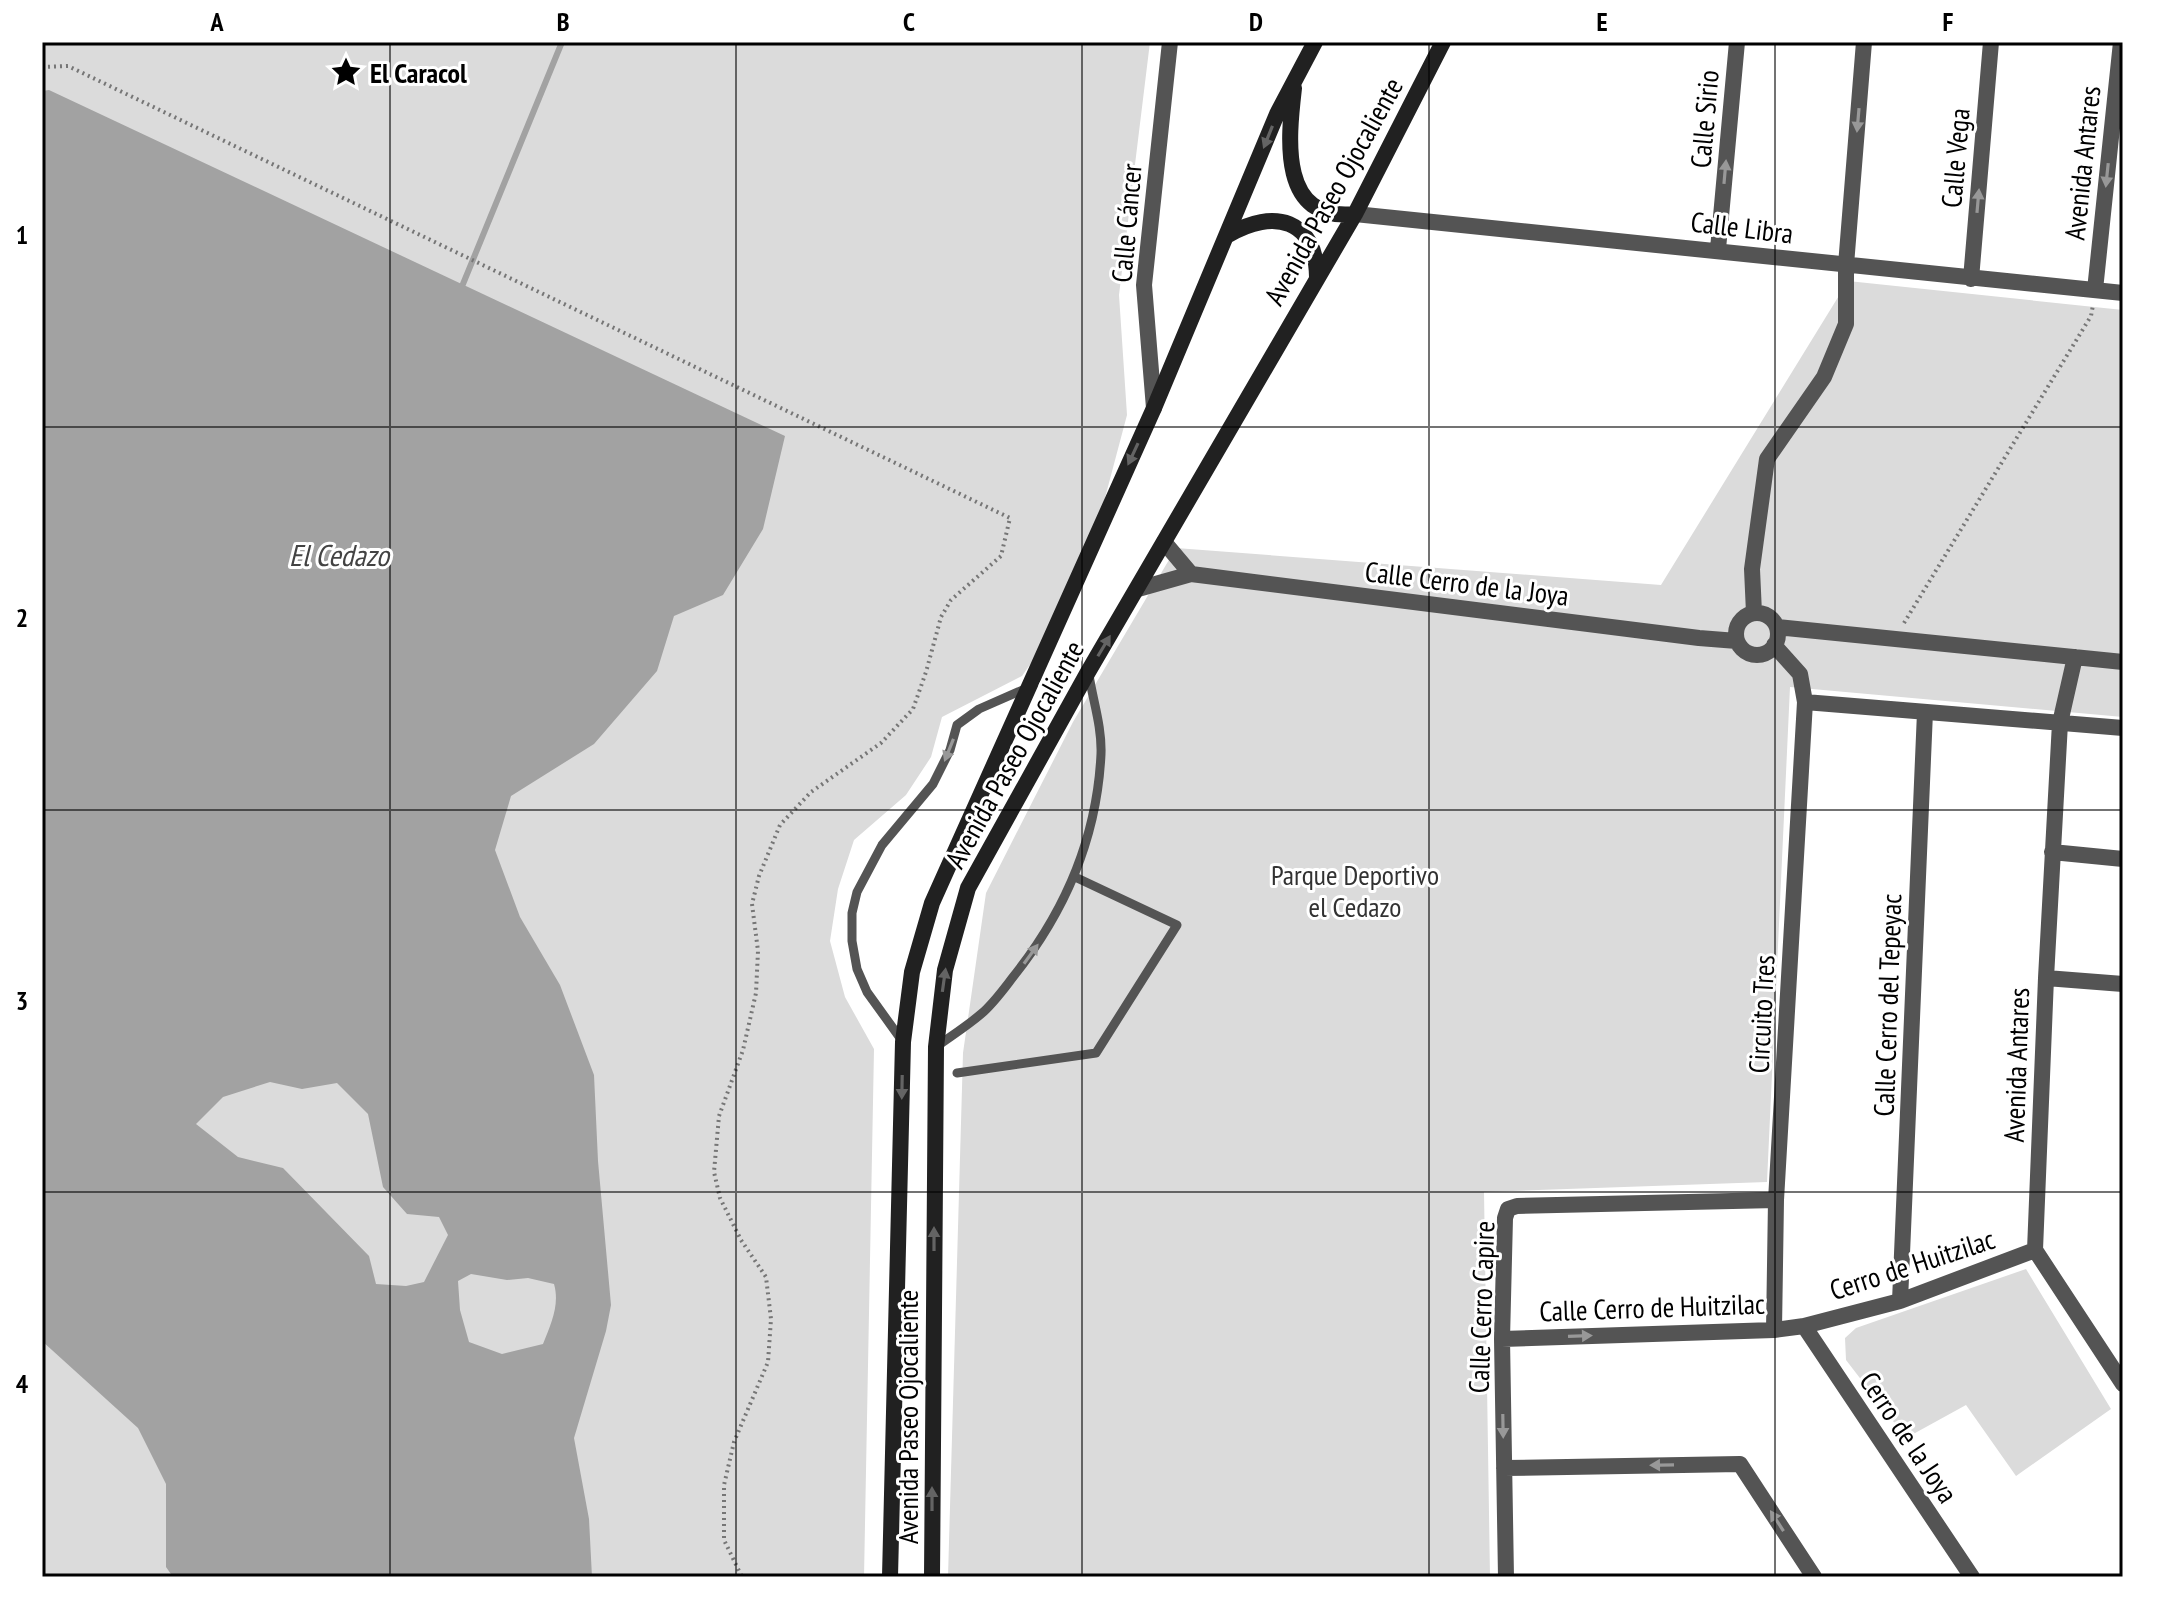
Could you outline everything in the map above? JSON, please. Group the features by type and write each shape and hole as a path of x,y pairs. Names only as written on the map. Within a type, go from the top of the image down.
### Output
{"main road":[{"name":"Avenida Paseo Ojocaliente","path":"890,1577 903,1042 912,972 932,903 1154,408 1277,114 1315,42"},
{"name":"Avenida Paseo Ojocaliente","path":"932,1577 936,1047 945,970 968,888 1088,672 1355,214 1443,42"},
{"path":"1296,79 1291,119 1296,185 1319,211 1337,216 1355,214"},
{"path":"1228,235 1245,225 1271,221 1290,224 1305,234 1317,255 1317,279"}],"street":[{"name":"Calle Cáncer","path":"1154,408 1144,285 1170,42"},
{"name":"Calle Sirio","path":"1718,249 1737,42"},
{"path":"1754,613 1752,569 1767,459 1824,377 1846,324 1846,265 1864,42"},
{"name":"Calle Vega","path":"1971,279 1991,42"},
{"name":"Avenida Antares","path":"2095,290 2121,42"},
{"name":"Calle Libra","path":"1355,214 2123,293"},
{"path":"1138,589 1191,574 1164,542"},
{"name":"Calle Cerro de la Joya","path":"1191,574 1684,637 1737,641"},
{"path":"1764,614 1777,627 1774,645 1768,652 1750,654 1737,641 1736,631 1745,616 1764,614"},
{"path":"1777,627 2123,662"},
{"path":"1774,645 1800,674 1805,702 2123,728"},
{"name":"Avenida Antares","path":"2035,1250 2060,723 2075,657"},
{"name":"Circuito Tres","path":"1774,1330 1776,1200 1805,702"},
{"name":"Calle Cerro del Tepeyac","path":"1900,1301 1925,712"},
{"path":"2052,852 2123,859"},
{"path":"2046,978 2123,984"},
{"name":"Calle Cerro Capire","path":"1506,1577 1502,1339 1505,1218 1508,1209 1517,1206 1776,1200"},
{"path":"2035,1250 2123,1384"},
{"name":"Cerro de Huitzilac","path":"1804,1326 1900,1301 2035,1250"},
{"name":"Calle Cerro de Huitzilac","path":"1502,1339 1774,1330 1804,1326"},
{"name":"Cerro de la Joya","path":"1804,1326 1972,1577"},
{"path":"1504,1468 1740,1464 1814,1577"}],"lane":[{"path":"936,1047 982,1013 1005,987 1047,930 1075,877 1090,832 1101,751 1088,672"},
{"path":"903,1042 867,992 857,969 852,941 852,913 857,892 882,845 933,784 950,750 957,725 979,709 1027,688"},
{"path":"957,1073 1096,1053 1177,925 1075,877"}],"path":[{"path":"42,67 68,66 1010,518 1001,556 951,600 941,617 913,709 881,743 811,792 780,825 752,904 758,951 756,993 743,1050 719,1116 714,1172 720,1198 741,1240 766,1277 771,1319 768,1362 734,1442 724,1485 724,1540 742,1577"},
{"path":"1894,639 2091,316 2095,290"},
{"path":"2117,1577 2123,1573"}],"green space":[{"path":"42,42 1150,42 1119,295 1127,415 1097,528 1045,643 1022,676 942,717 931,757 906,795 854,840 838,889 830,941 845,997 874,1049 864,1577 42,1577"},
{"name":"Parque Deportivo el Cedazo","path":"1848,281 2123,310 2123,717 1790,687 1767,1182 1484,1192 1490,1577 948,1577 963,1053 986,893 1073,722 1176,548 1661,585"},
{"path":"2026,1269 2111,1409 2016,1476 1966,1405 1906,1438 1846,1360 1845,1338 1856,1328"}],"water":[{"name":"El Cedazo","path":"49,90 785,436 763,529 723,595 674,616 657,671 594,744 511,796 495,850 520,917 560,985 594,1075 611,1305 574,1438 589,1519 592,1577 173,1577 166,1567 166,1484 138,1428 42,1341 42,91","holes":["270,1082 302,1089 337,1083 368,1114 383,1187 407,1214 439,1217 448,1235 424,1282 406,1286 376,1284 369,1256 283,1168 238,1157 196,1124 223,1097","471,1274 507,1280 528,1278 554,1284 555,1307 543,1344 502,1354 469,1342 460,1310 458,1281"]}],"waterway":[{"name":"El Cedazo","path":"463,284 562,42"}],"place":[{"name":"El Caracol","path":"346,72"}]}
